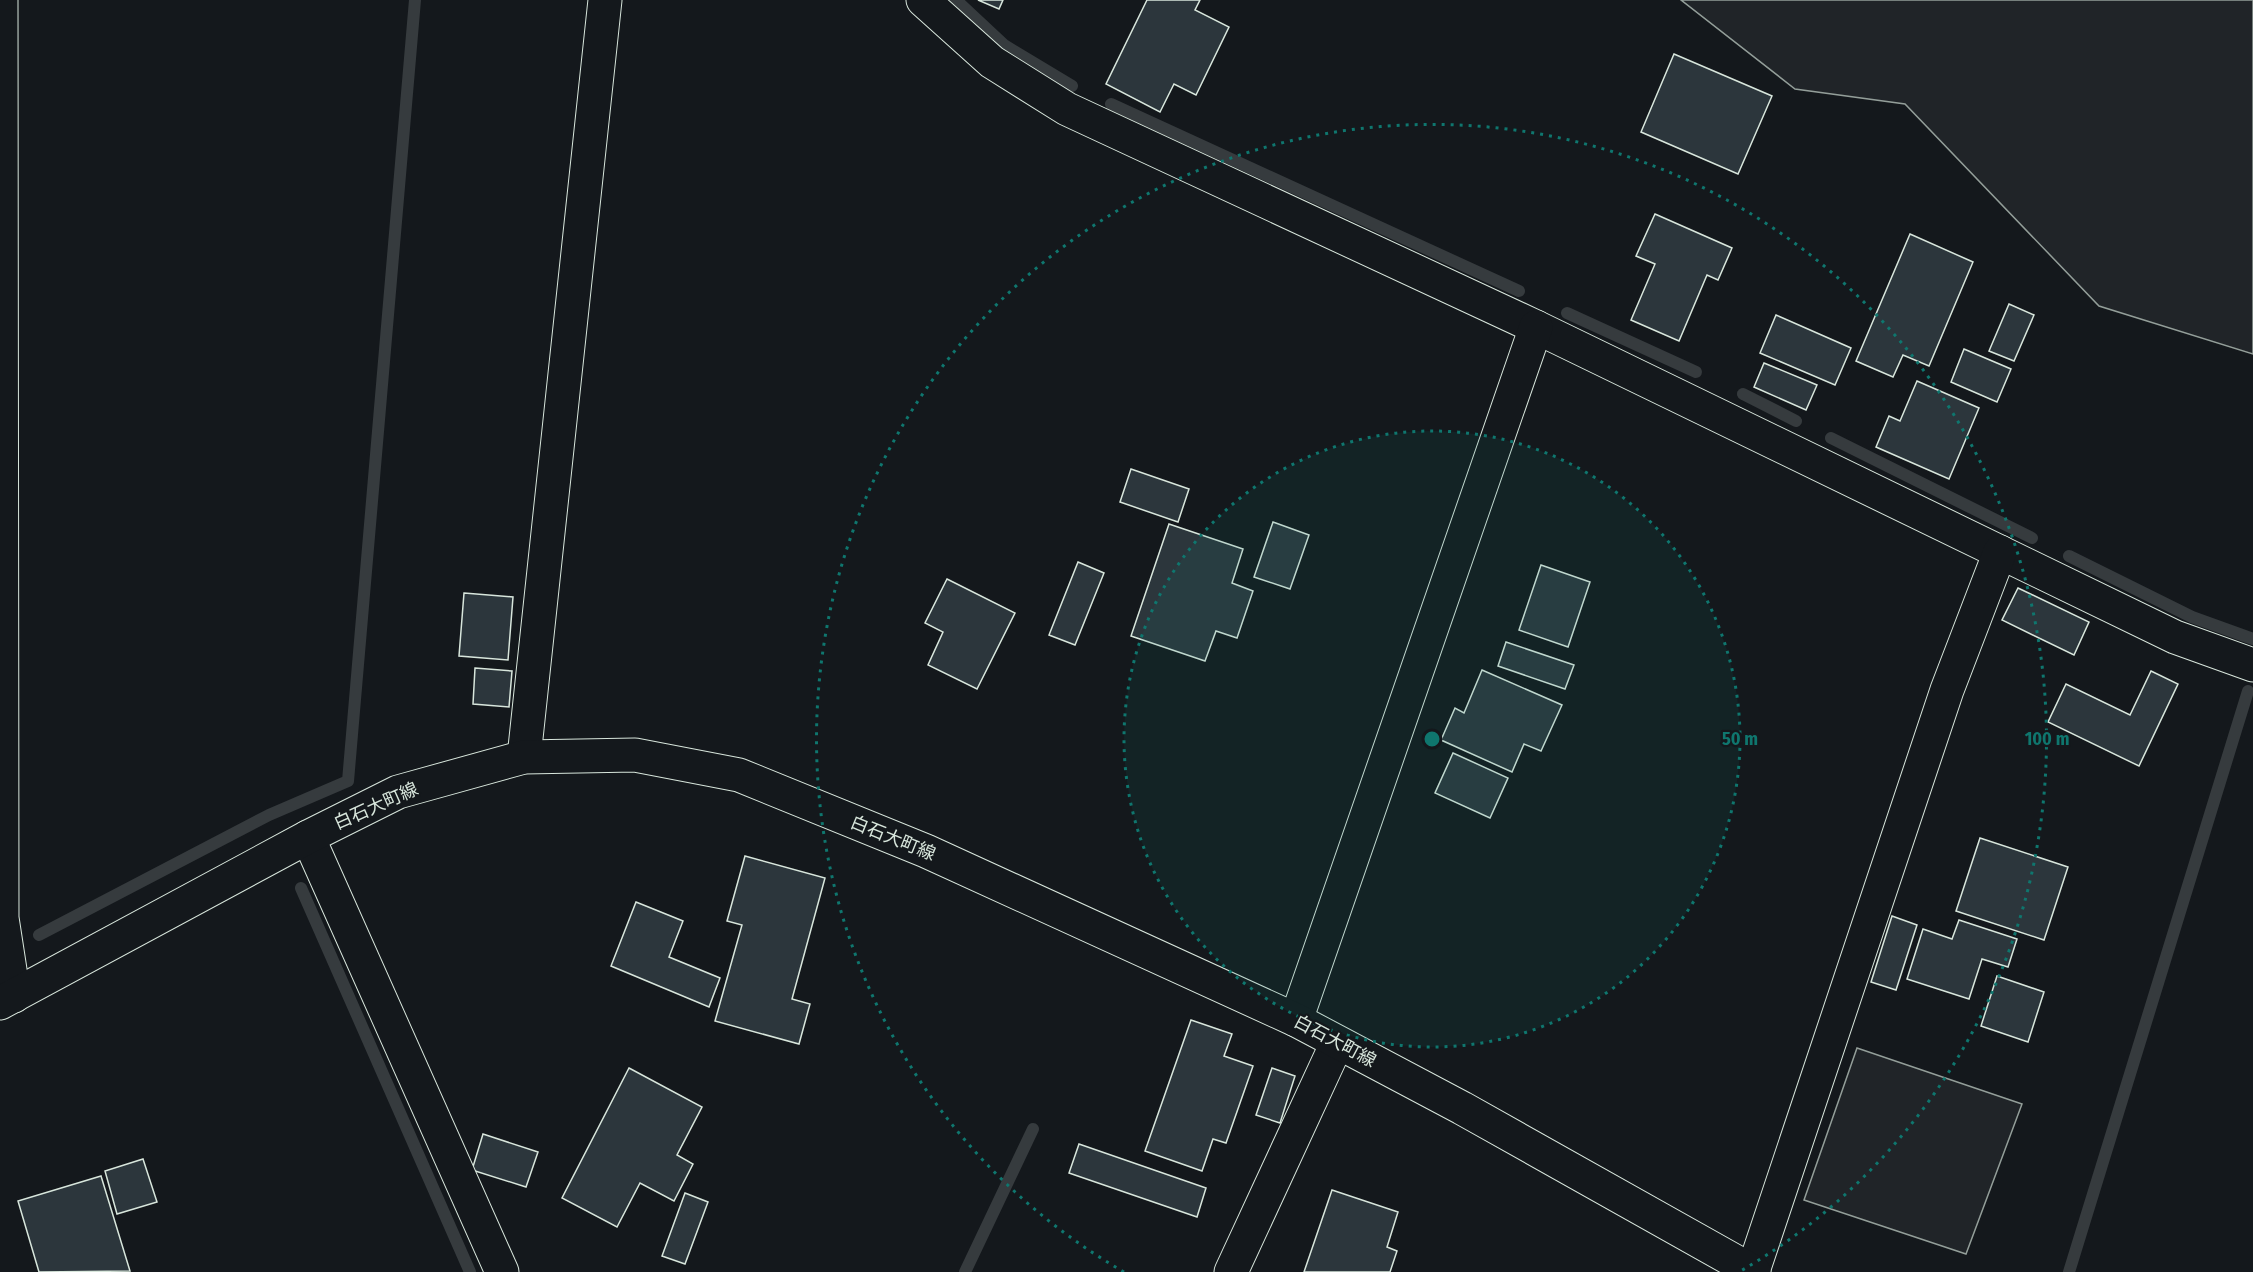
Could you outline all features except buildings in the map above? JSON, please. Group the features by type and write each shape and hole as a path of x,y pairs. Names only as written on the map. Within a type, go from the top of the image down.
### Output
{"street":[{"path":"2,0 2,918 7,999"},
{"path":"524,757 604,0"},
{"path":"923,0 993,62 1067,109 1536,327 2175,637 2253,665"},
{"path":"1296,1020 1536,327"},
{"path":"1753,1272 1947,690 2000,552"},
{"name":"白石大町線","path":"7,999 308,837 398,792 524,757 635,755 739,775 926,851 1296,1020 1462,1108 1753,1272"},
{"path":"308,837 502,1272"},
{"path":"1231,1272 1337,1043"}],"shaded area":[{"path":"1681,0 2253,0 2253,354 2099,306 1905,104 1795,89"},
{"path":"1857,1048 2022,1104 1966,1254 1804,1200"}],"waterway":[{"path":"39,935 269,815 348,781 415,0"},
{"path":"956,0 1004,45 1072,86"},
{"path":"1111,104 1519,291"},
{"path":"1567,313 1696,372"},
{"path":"1743,394 1796,421"},
{"path":"1831,438 2032,538"},
{"path":"2069,556 2192,617 2253,639"},
{"path":"2069,1272 2248,691"},
{"path":"301,888 470,1272"},
{"path":"965,1272 1033,1129"}]}
